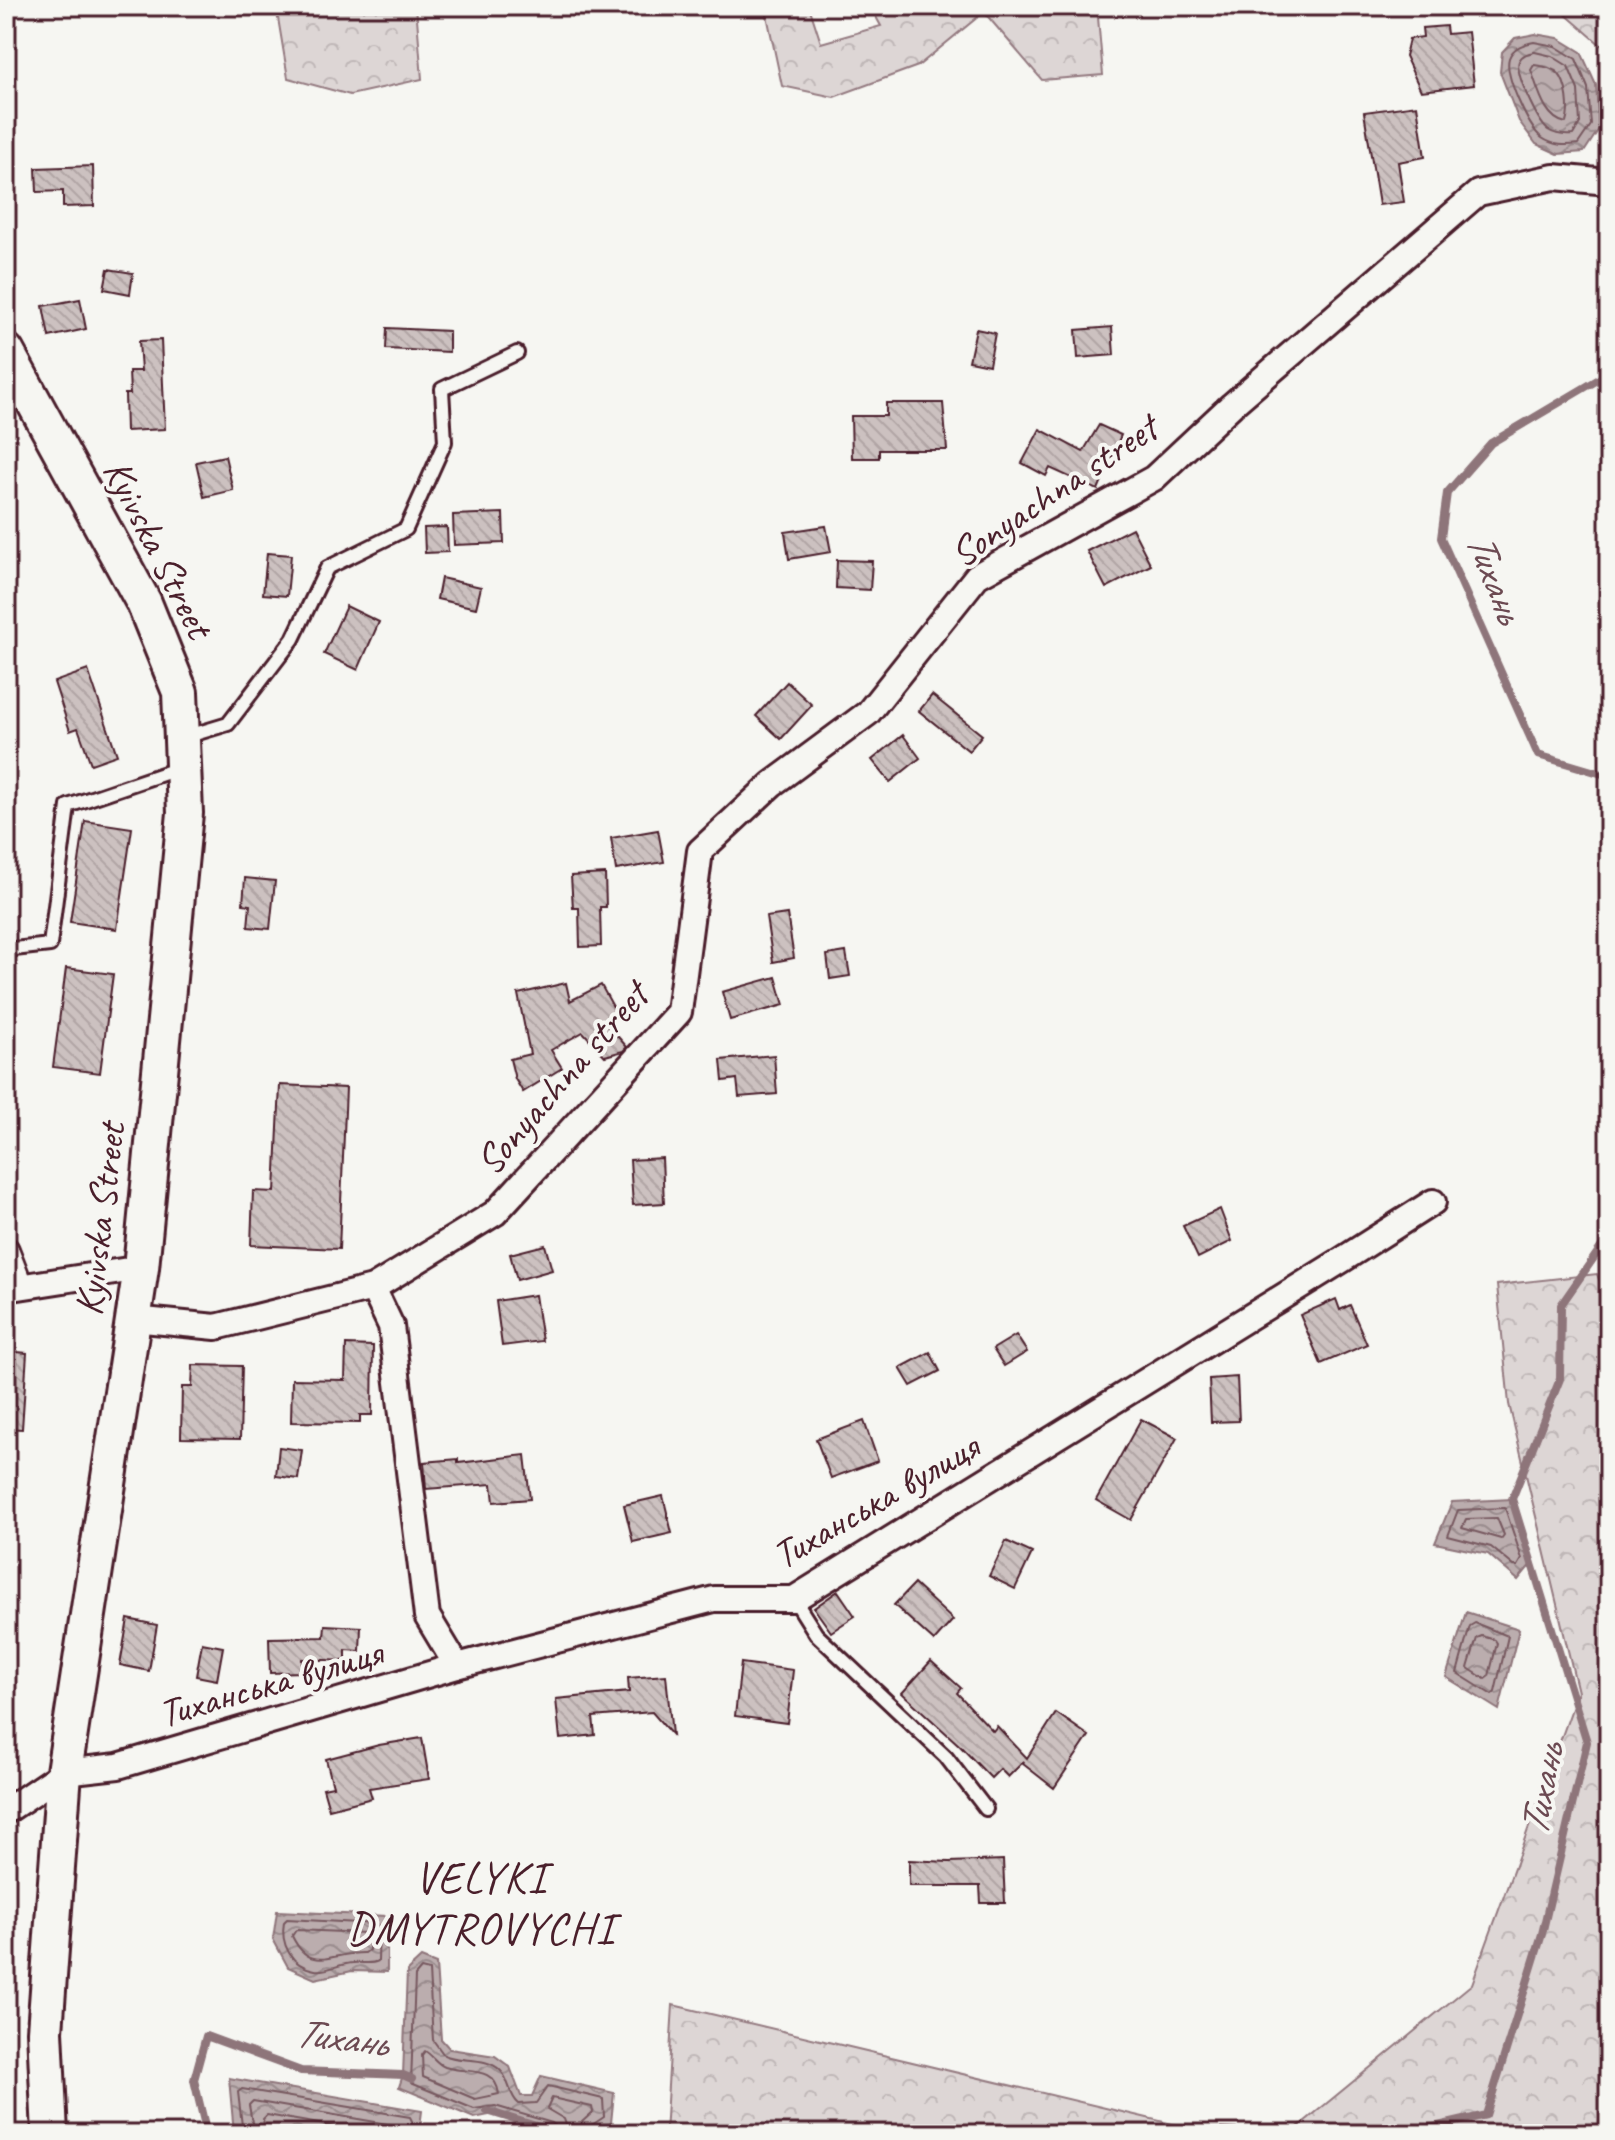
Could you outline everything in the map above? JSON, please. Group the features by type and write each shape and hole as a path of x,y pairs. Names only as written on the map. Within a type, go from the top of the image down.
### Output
{"main road":[{"name":"Kyivska Street","path":"6,351 144,603 180,692 185,813 141,1268 64,1772 45,2031 50,2134"}],"street":[{"name":"Sonyachna street","path":"133,1319 216,1327 373,1288 495,1213 679,1012 700,851 772,784 868,713 977,576 1154,478 1232,405 1478,193 1554,177 1609,182"},
{"name":"Тиханська вулиця","path":"64,1772 118,1766 457,1666 714,1599 794,1599 1433,1202"},
{"path":"6,1250 13,1288 141,1268"},
{"path":"373,1288 391,1326 427,1616 457,1666"},
{"path":"6,1811 64,1772"}],"lane":[{"path":"6,955 14,949 50,945 68,806 182,753 228,724 293,639 327,568 406,529 445,442 442,389 517,353"},
{"path":"794,1599 816,1634 946,1757 986,1809"}],"green space":[{"path":"276,6 416,6 422,79 350,95 288,78"},
{"path":"765,6 809,6 821,43 881,26 870,6 1097,6 1103,75 1042,80 984,12 918,66 834,97 782,86"},
{"path":"1556,6 1609,6 1609,52"},
{"path":"1597,1274 1609,1306 1609,2134 665,2134 673,2005 1185,2127 1293,2131 1472,1984 1578,1692 1509,1404 1497,1285"}],"water":[{"path":"1535,34 1558,38 1581,52 1596,85 1599,129 1584,152 1558,154 1536,144 1519,121 1500,72 1502,52 1515,38"},
{"path":"1512,1499 1532,1563 1518,1580 1488,1554 1435,1543 1452,1502"},
{"path":"1466,1612 1519,1629 1499,1710 1446,1677"},
{"path":"277,1911 387,1916 387,1972 352,1971 315,1979 288,1967 273,1939"},
{"path":"421,1958 436,1964 441,2039 450,2049 495,2056 510,2067 521,2096 532,2096 541,2076 614,2093 611,2123 591,2134 562,2134 494,2114 474,2118 399,2087 403,2075 407,1971"},
{"path":"229,2078 422,2111 419,2134 236,2134"}],"building":[{"path":"1446,26 1447,34 1468,32 1474,85 1421,91 1405,56 1409,39 1423,37 1422,28"},
{"path":"1417,105 1425,157 1398,162 1404,202 1379,205 1364,112"},
{"path":"93,166 94,206 63,207 63,191 37,192 36,168"},
{"path":"108,269 133,273 130,294 104,289"},
{"path":"80,299 86,329 49,337 43,306"},
{"path":"1112,327 1114,355 1078,358 1076,330"},
{"path":"387,328 449,331 449,352 386,349"},
{"path":"976,329 995,333 989,365 969,361"},
{"path":"161,340 165,429 126,431 125,394 130,394 129,371 141,371 139,341"},
{"path":"886,403 943,403 947,450 879,450 879,458 852,458 851,416 886,416"},
{"path":"1099,425 1121,435 1098,490 1050,468 1046,476 1022,463 1040,429 1083,452"},
{"path":"225,456 233,490 204,497 196,462"},
{"path":"503,513 504,543 454,545 453,515"},
{"path":"826,526 831,552 789,559 785,532"},
{"path":"447,527 448,552 425,553 424,528"},
{"path":"1132,528 1151,565 1106,588 1087,551"},
{"path":"267,553 291,555 287,596 263,594"},
{"path":"837,560 872,561 870,590 836,588"},
{"path":"441,578 481,587 476,608 437,599"},
{"path":"346,606 379,622 358,670 324,654"},
{"path":"88,670 117,755 91,764 78,728 70,731 54,682"},
{"path":"787,682 812,705 781,739 756,716"},
{"path":"932,695 982,735 969,751 919,711"},
{"path":"903,735 920,758 890,782 872,760"},
{"path":"85,821 132,828 117,929 70,922"},
{"path":"658,830 664,862 616,870 611,838"},
{"path":"605,874 606,907 600,907 601,946 580,947 579,908 573,908 571,876"},
{"path":"245,878 275,881 270,929 248,927 250,905 243,904"},
{"path":"787,914 794,958 773,962 766,917"},
{"path":"846,952 850,976 830,979 827,955"},
{"path":"66,968 113,974 100,1073 53,1067"},
{"path":"776,977 784,1005 730,1020 722,992"},
{"path":"566,983 570,1001 601,985 617,1014 604,1021 627,1047 605,1056 583,1032 551,1050 562,1068 523,1092 515,1079 510,1059 530,1054 518,994"},
{"path":"774,1055 777,1094 739,1097 737,1079 723,1081 721,1060"},
{"path":"280,1085 346,1088 339,1249 251,1245 253,1191 275,1192"},
{"path":"662,1158 664,1203 633,1205 630,1160"},
{"path":"1220,1209 1232,1241 1198,1258 1183,1226"},
{"path":"545,1245 552,1270 517,1280 510,1254"},
{"path":"535,1295 542,1341 502,1346 496,1301"},
{"path":"1336,1299 1340,1310 1350,1305 1367,1344 1321,1364 1300,1315"},
{"path":"1016,1335 1027,1352 1004,1366 993,1349"},
{"path":"346,1345 373,1346 372,1415 360,1415 360,1423 291,1422 292,1379 345,1380"},
{"path":"6,1351 27,1353 22,1429 6,1428"},
{"path":"930,1352 940,1371 911,1386 900,1368"},
{"path":"193,1365 242,1366 240,1439 181,1438 182,1387 192,1387"},
{"path":"1237,1377 1239,1421 1211,1422 1209,1379"},
{"path":"1141,1419 1177,1438 1131,1520 1096,1500"},
{"path":"864,1421 878,1461 831,1478 816,1439"},
{"path":"279,1447 302,1450 298,1479 276,1476"},
{"path":"525,1455 530,1499 494,1502 492,1484 426,1489 424,1462 458,1459 458,1463"},
{"path":"663,1496 672,1533 633,1542 624,1505"},
{"path":"1006,1541 1032,1553 1015,1589 989,1576"},
{"path":"914,1584 953,1620 934,1641 894,1605"},
{"path":"838,1591 855,1616 831,1632 814,1608"},
{"path":"128,1619 157,1625 149,1671 120,1665"},
{"path":"325,1625 361,1627 360,1651 346,1650 346,1661 302,1659 302,1672 270,1673 269,1638 324,1637"},
{"path":"202,1643 223,1647 217,1680 196,1676"},
{"path":"931,1661 961,1688 957,1693 993,1731 997,1726 1027,1758 1056,1713 1089,1736 1054,1788 1023,1764 1024,1761 1008,1777 1000,1769 991,1778 902,1693"},
{"path":"741,1663 793,1670 787,1723 735,1716"},
{"path":"666,1675 672,1735 652,1712 593,1717 595,1735 560,1739 556,1699 629,1692 628,1678"},
{"path":"422,1738 429,1779 369,1788 372,1798 329,1809 323,1788 333,1786 326,1759"},
{"path":"909,1860 1003,1860 1005,1903 981,1903 980,1886 909,1886"}],"waterway":[{"name":"Тихань","path":"1609,369 1606,375 1491,443 1447,493 1441,538 1538,755 1609,776"},
{"name":"Тихань","path":"1416,2134 1425,2129 1486,2115 1542,1934 1587,1742 1512,1499 1560,1379 1561,1305 1609,1236"},
{"name":"Тихань","path":"207,2134 194,2080 206,2036 301,2071 403,2075 412,2079"},
{"name":"Тихань","path":"487,2111 562,2134"}],"district":[{"name":"VELYKI DMYTROVYCHI","path":"481,1902"}]}
